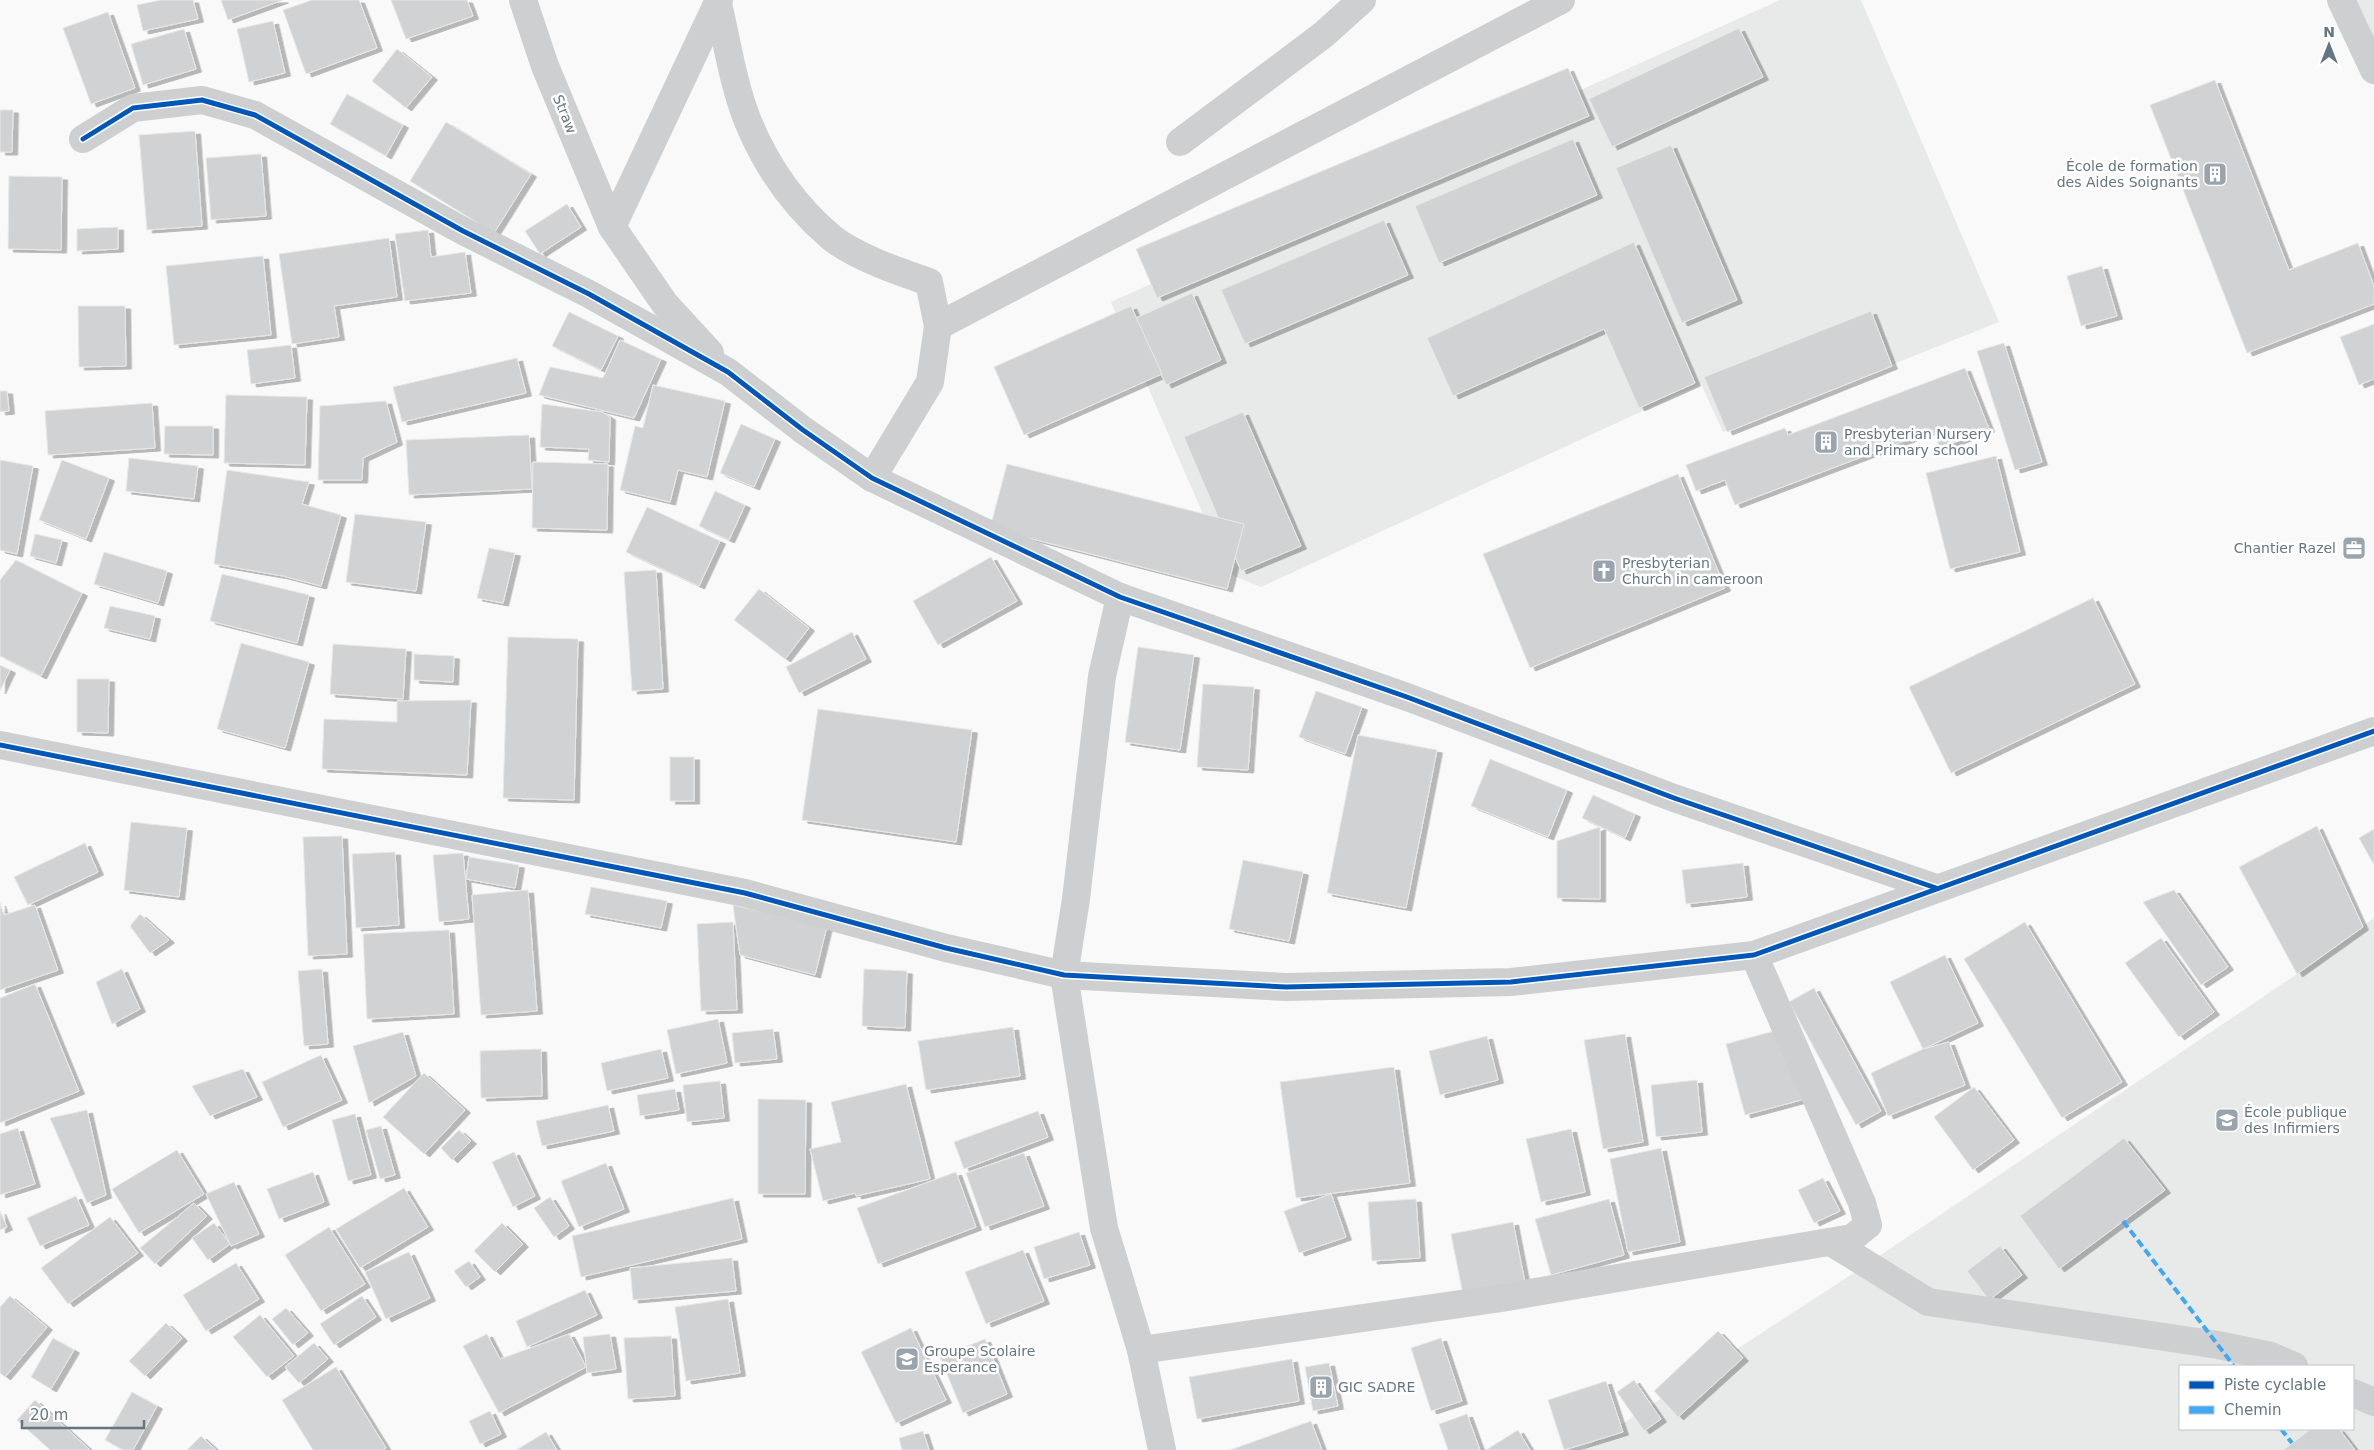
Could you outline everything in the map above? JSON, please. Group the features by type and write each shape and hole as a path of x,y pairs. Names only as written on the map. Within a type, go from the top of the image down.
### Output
{"street":[{"name":"Straw","path":"523,0 545,66 612,227 664,304 728,372"},
{"path":"1180,142 1323,35 1362,0"},
{"path":"938,326 1561,0"},
{"path":"2340,0 2374,70"},
{"path":"612,227 718,2"},
{"path":"718,2 746,118 767,161 795,202 834,239 884,266 929,282 938,326 930,382 872,478"},
{"path":"84,139 133,108 202,100 255,115 463,231 589,294 728,372 803,430 872,478 1120,597 1407,697 1674,798 1936,888"},
{"path":"1120,597 1102,676 1076,898 1064,975 1104,1228 1141,1350 1162,1450"},
{"path":"0,745 745,893 946,948 1064,975 1286,987 1510,982 1754,955 2374,731"},
{"path":"1141,1350 1495,1299 1852,1238 1868,1225 1862,1203 1754,955"},
{"path":"1830,1242 1928,1302 2218,1345 2271,1356 2292,1365"},
{"path":"2354,1393 2374,1402"}],"shaded area":[{"path":"1780,0 1861,0 1999,322 1723,432 1701,384 1261,587 1229,574 1111,302"},
{"path":"2336,0 2374,0 2374,81"},
{"name":"École publique des Infirmiers","path":"2374,918 2374,1450 1582,1450 1863,1267 2297,974"}],"building":[{"path":"161,0 193,0 198,19 143,31 137,5"},
{"path":"221,0 283,0 228,20"},
{"path":"312,0 359,0 377,48 306,74 283,10"},
{"path":"391,0 467,0 473,16 406,39"},
{"path":"108,12 135,88 91,104 63,28"},
{"path":"273,21 285,73 249,82 237,29"},
{"path":"1739,28 1763,77 1612,147 1589,99"},
{"path":"184,29 196,69 143,85 131,44"},
{"path":"397,49 432,77 406,108 372,81"},
{"path":"1568,68 1589,116 1157,298 1136,249"},
{"name":"École de formation des Aides Soignants","path":"2215,80 2289,270 2358,243 2374,286 2374,304 2247,353 2150,105"},
{"path":"347,94 403,125 386,156 330,124"},
{"path":"0,110 13,110 12,152 0,152"},
{"path":"446,122 531,174 494,233 410,181"},
{"path":"195,131 202,226 147,230 139,135"},
{"path":"1573,139 1597,195 1439,263 1415,206"},
{"path":"1671,145 1737,300 1682,323 1616,168"},
{"path":"261,154 266,216 211,220 206,158"},
{"path":"9,176 62,177 61,250 8,249"},
{"path":"567,204 581,227 540,254 525,231"},
{"path":"1384,220 1408,275 1245,344 1221,290"},
{"path":"118,227 118,249 77,251 77,229"},
{"path":"428,230 431,257 465,252 471,293 405,301 395,234"},
{"path":"389,238 397,297 334,306 339,337 292,344 279,254"},
{"path":"1634,242 1695,383 1639,408 1604,329 1453,396 1427,338"},
{"path":"263,256 271,335 174,345 166,266"},
{"path":"2102,266 2117,316 2081,326 2067,276"},
{"path":"1192,293 1221,360 1166,385 1136,318"},
{"path":"78,306 125,306 126,366 79,367"},
{"path":"1131,306 1162,374 1024,435 994,367"},
{"path":"1871,311 1892,366 1727,432 1704,377"},
{"path":"569,312 618,336 601,370 552,346"},
{"path":"2374,324 2374,379 2359,385 2340,337"},
{"path":"620,340 661,359 634,418 539,395 550,367 603,378"},
{"path":"2004,343 2042,462 2015,470 1977,351"},
{"path":"291,345 295,378 251,384 247,350"},
{"path":"517,358 526,393 402,422 393,387"},
{"name":"Presbyterian Nursery and Primary school","path":"1965,368 1989,429 1940,448 1933,430 1735,505 1725,480 1696,491 1686,465 1785,428 1788,435"},
{"path":"653,385 725,401 707,477 678,470 670,502 620,490 635,426 643,428"},
{"path":"0,391 7,391 9,411 0,412"},
{"path":"226,395 307,397 305,465 224,463"},
{"path":"386,401 397,442 363,458 362,480 318,480 320,406"},
{"path":"152,403 155,448 48,455 45,411"},
{"path":"542,404 602,412 610,417 609,462 588,460 589,449 540,447"},
{"path":"1243,412 1301,546 1241,571 1184,437"},
{"path":"741,424 775,439 754,487 720,473"},
{"path":"165,426 213,426 213,455 164,454"},
{"path":"529,435 532,489 409,495 406,440"},
{"path":"1996,456 2020,552 1950,569 1926,473"},
{"path":"129,458 198,466 194,499 126,491"},
{"path":"0,460 33,466 17,554 0,550"},
{"path":"62,460 109,478 86,539 39,520"},
{"path":"533,462 608,464 607,530 532,528"},
{"path":"1007,464 1244,524 1227,589 990,528"},
{"path":"227,470 309,482 302,504 341,515 321,586 283,576 214,564"},
{"name":"Presbyterian Church in cameroon","path":"1678,474 1725,588 1530,668 1483,554"},
{"path":"715,491 745,505 729,540 699,526"},
{"path":"647,507 720,541 699,586 626,552"},
{"path":"355,514 426,522 416,591 346,582"},
{"path":"35,534 62,540 56,563 30,556"},
{"path":"489,548 515,553 503,603 477,598"},
{"path":"104,552 167,571 158,603 94,584"},
{"path":"991,557 1017,601 938,645 913,601"},
{"path":"16,560 82,593 41,676 0,656 0,580"},
{"path":"656,570 663,689 632,691 624,572"},
{"path":"222,574 309,595 297,643 210,621"},
{"path":"759,589 809,628 785,659 734,620"},
{"path":"2093,598 2135,684 1951,773 1909,687"},
{"path":"110,606 155,616 150,639 104,628"},
{"path":"852,632 866,659 799,693 786,667"},
{"path":"508,637 578,639 574,800 503,798"},
{"path":"241,643 309,662 285,748 217,729"},
{"path":"333,644 406,649 403,699 330,694"},
{"path":"1138,647 1194,655 1180,750 1125,742"},
{"path":"414,654 454,656 453,682 414,680"},
{"path":"0,665 10,670 0,691"},
{"path":"77,679 109,679 108,733 77,732"},
{"path":"1203,684 1254,687 1248,770 1197,767"},
{"path":"1316,691 1362,707 1345,754 1299,737"},
{"path":"471,700 467,775 322,769 324,719 397,722 397,701"},
{"path":"818,709 972,730 956,842 802,820"},
{"path":"1358,735 1437,750 1406,908 1327,893"},
{"path":"670,757 694,757 694,801 670,801"},
{"path":"1490,759 1567,790 1548,837 1471,806"},
{"path":"1593,795 1635,814 1625,838 1582,818"},
{"path":"131,822 187,828 179,897 124,890"},
{"path":"2317,826 2363,927 2297,974 2239,867"},
{"path":"1600,827 1600,899 1557,898 1557,841"},
{"path":"2374,829 2374,865 2359,838"},
{"path":"342,836 347,954 308,956 303,837"},
{"path":"85,843 98,872 28,905 14,877"},
{"path":"395,852 399,925 356,928 352,854"},
{"path":"463,853 469,919 439,922 433,855"},
{"path":"469,857 519,865 515,888 466,879"},
{"path":"1243,860 1303,872 1289,941 1229,929"},
{"path":"1743,863 1747,897 1686,904 1682,870"},
{"path":"591,887 667,901 661,928 585,914"},
{"path":"528,890 537,1011 481,1015 472,895"},
{"path":"2174,890 2228,967 2201,985 2143,902"},
{"path":"0,903 4,915 35,905 58,970 0,990"},
{"path":"733,905 827,926 815,975 740,955"},
{"path":"140,914 169,940 150,953 130,926"},
{"path":"733,922 737,1010 701,1011 697,924"},
{"path":"2025,922 2122,1082 2062,1118 1964,959"},
{"path":"449,930 454,1014 367,1019 363,934"},
{"path":"2161,938 2214,1012 2179,1037 2125,963"},
{"path":"1945,955 1978,1023 1923,1049 1890,982"},
{"path":"122,969 140,1009 112,1024 96,982"},
{"path":"322,969 328,1044 304,1046 298,971"},
{"path":"864,969 907,971 905,1028 862,1026"},
{"path":"35,984 79,1091 0,1123 0,998"},
{"path":"1814,988 1881,1111 1856,1125 1789,1002"},
{"path":"718,1019 727,1063 676,1074 667,1030"},
{"path":"1013,1027 1020,1076 926,1090 918,1041"},
{"path":"773,1029 777,1059 735,1063 732,1033"},
{"path":"1774,1031 1816,1096 1745,1115 1726,1044"},
{"path":"403,1032 416,1076 369,1103 353,1046"},
{"path":"1625,1034 1643,1142 1603,1149 1584,1040"},
{"path":"1487,1036 1498,1080 1440,1095 1429,1051"},
{"path":"1949,1042 1965,1085 1888,1116 1871,1073 1923,1049"},
{"path":"541,1049 542,1096 481,1098 480,1051"},
{"path":"661,1049 668,1078 607,1091 601,1063"},
{"path":"321,1055 342,1100 283,1127 262,1082"},
{"path":"1394,1067 1410,1183 1296,1198 1280,1082"},
{"path":"243,1069 257,1097 210,1116 192,1086"},
{"path":"424,1073 465,1110 424,1154 383,1117"},
{"path":"1697,1080 1702,1132 1656,1137 1651,1085"},
{"path":"720,1081 724,1118 687,1122 683,1085"},
{"path":"906,1084 930,1179 856,1196 855,1193 823,1201 810,1149 841,1142 831,1102"},
{"path":"1974,1087 2014,1140 1973,1170 1934,1117"},
{"path":"675,1089 679,1110 640,1116 637,1095"},
{"path":"758,1099 806,1100 805,1194 758,1194"},
{"path":"608,1105 614,1131 542,1146 536,1121"},
{"path":"87,1110 106,1195 87,1203 50,1118"},
{"path":"1038,1111 1048,1137 964,1169 954,1142"},
{"path":"355,1114 371,1175 348,1181 332,1120"},
{"path":"381,1126 395,1175 380,1179 366,1130"},
{"path":"18,1128 35,1184 0,1195 0,1134"},
{"path":"1571,1129 1585,1192 1541,1202 1526,1139"},
{"path":"459,1130 471,1141 452,1160 441,1148"},
{"path":"2124,1138 2165,1190 2059,1269 2020,1216"},
{"path":"1661,1148 1680,1242 1628,1252 1610,1159"},
{"path":"177,1150 204,1194 139,1233 112,1189"},
{"path":"514,1152 535,1196 513,1207 492,1162"},
{"path":"1024,1153 1044,1206 985,1227 966,1173"},
{"path":"606,1163 624,1209 579,1227 561,1181"},
{"path":"313,1172 324,1202 279,1219 267,1189"},
{"path":"956,1172 976,1227 878,1264 857,1208"},
{"path":"1823,1178 1840,1211 1814,1223 1798,1190"},
{"path":"234,1182 259,1234 231,1246 206,1194"},
{"path":"404,1188 428,1227 360,1268 336,1229"},
{"path":"1331,1194 1346,1237 1299,1253 1284,1211"},
{"path":"76,1196 89,1225 40,1246 27,1218"},
{"path":"550,1197 569,1226 554,1237 534,1208"},
{"path":"733,1198 742,1239 581,1277 572,1236"},
{"path":"1416,1199 1420,1258 1372,1261 1368,1202"},
{"path":"1609,1199 1624,1255 1551,1275 1535,1219"},
{"path":"194,1203 207,1216 155,1264 140,1248"},
{"path":"0,1211 7,1227 0,1230"},
{"path":"110,1217 138,1253 68,1304 41,1268"},
{"path":"1513,1222 1526,1288 1464,1300 1451,1234"},
{"path":"214,1223 230,1244 208,1260 192,1238"},
{"path":"502,1223 523,1244 495,1272 474,1251"},
{"path":"329,1227 365,1284 321,1311 285,1255"},
{"path":"1079,1232 1090,1265 1044,1279 1034,1247"},
{"path":"2000,1246 2022,1275 1989,1300 1967,1271"},
{"path":"1023,1250 1044,1301 986,1324 965,1272"},
{"path":"409,1252 430,1298 386,1319 365,1272"},
{"path":"732,1258 736,1291 633,1300 630,1268"},
{"path":"469,1261 480,1277 466,1287 454,1271"},
{"path":"236,1263 259,1299 206,1331 183,1295"},
{"path":"585,1290 597,1315 527,1347 516,1321"},
{"path":"10,1296 47,1327 5,1377 0,1373 0,1307"},
{"path":"362,1296 376,1317 334,1345 320,1324"},
{"path":"728,1299 740,1373 686,1381 675,1307"},
{"path":"286,1308 308,1333 293,1345 272,1319"},
{"path":"260,1315 294,1356 267,1377 233,1337"},
{"path":"166,1323 182,1338 145,1376 129,1361"},
{"path":"911,1328 946,1400 896,1423 861,1352"},
{"path":"1718,1331 1743,1358 1678,1417 1654,1391"},
{"path":"487,1334 500,1359 569,1334 586,1367 499,1413 463,1346"},
{"path":"610,1334 616,1369 587,1373 583,1337"},
{"path":"671,1336 675,1396 628,1399 624,1338"},
{"path":"53,1338 74,1350 51,1389 31,1377"},
{"path":"1441,1338 1462,1401 1431,1411 1411,1348"},
{"path":"985,1339 1007,1394 963,1413 940,1357"},
{"path":"314,1343 328,1359 299,1383 285,1367"},
{"path":"1292,1359 1299,1401 1197,1419 1189,1377"},
{"name":"GIC SADRE","path":"1329,1363 1338,1406 1313,1411 1305,1367"},
{"path":"336,1367 386,1448 383,1450 313,1450 282,1400"},
{"path":"1634,1380 1661,1419 1644,1431 1617,1392"},
{"path":"1606,1381 1623,1432 1564,1450 1548,1400"},
{"path":"132,1392 157,1406 133,1450 123,1450 105,1440"},
{"path":"35,1400 90,1450 50,1450 17,1420"},
{"path":"490,1411 501,1434 480,1444 469,1421"},
{"path":"1467,1414 1480,1450 1448,1450 1439,1424"},
{"path":"1311,1421 1322,1450 1230,1450"},
{"path":"1518,1430 1530,1450 1486,1450"},
{"path":"2310,1430 2340,1430 2355,1450 2283,1450"},
{"path":"923,1431 929,1450 902,1450 899,1438"},
{"path":"546,1432 557,1450 516,1450"},
{"path":"201,1436 216,1450 187,1450"}],"marked path":[{"path":"2123,1221 2233,1365"},
{"path":"2282,1430 2292,1443"}],"cycle path":[{"path":"83,139 133,108 202,100 255,115 463,231 589,294 728,372 803,430 872,478 1120,597 1407,697 1674,798 1936,888"},
{"path":"0,745 745,893 946,948 1064,975 1286,987 1511,982 1754,955 2374,731"}],"place":[{"name":"École de formation des Aides Soignants","path":"2215,174"},
{"name":"Presbyterian Nursery and Primary school","path":"1826,442"},
{"name":"Chantier Razel","path":"2354,548"},
{"name":"Presbyterian Church in cameroon","path":"1604,571"},
{"name":"École publique des Infirmiers","path":"2227,1120"},
{"name":"Groupe Scolaire Esperance","path":"907,1359"},
{"name":"GIC SADRE","path":"1321,1387"}]}
